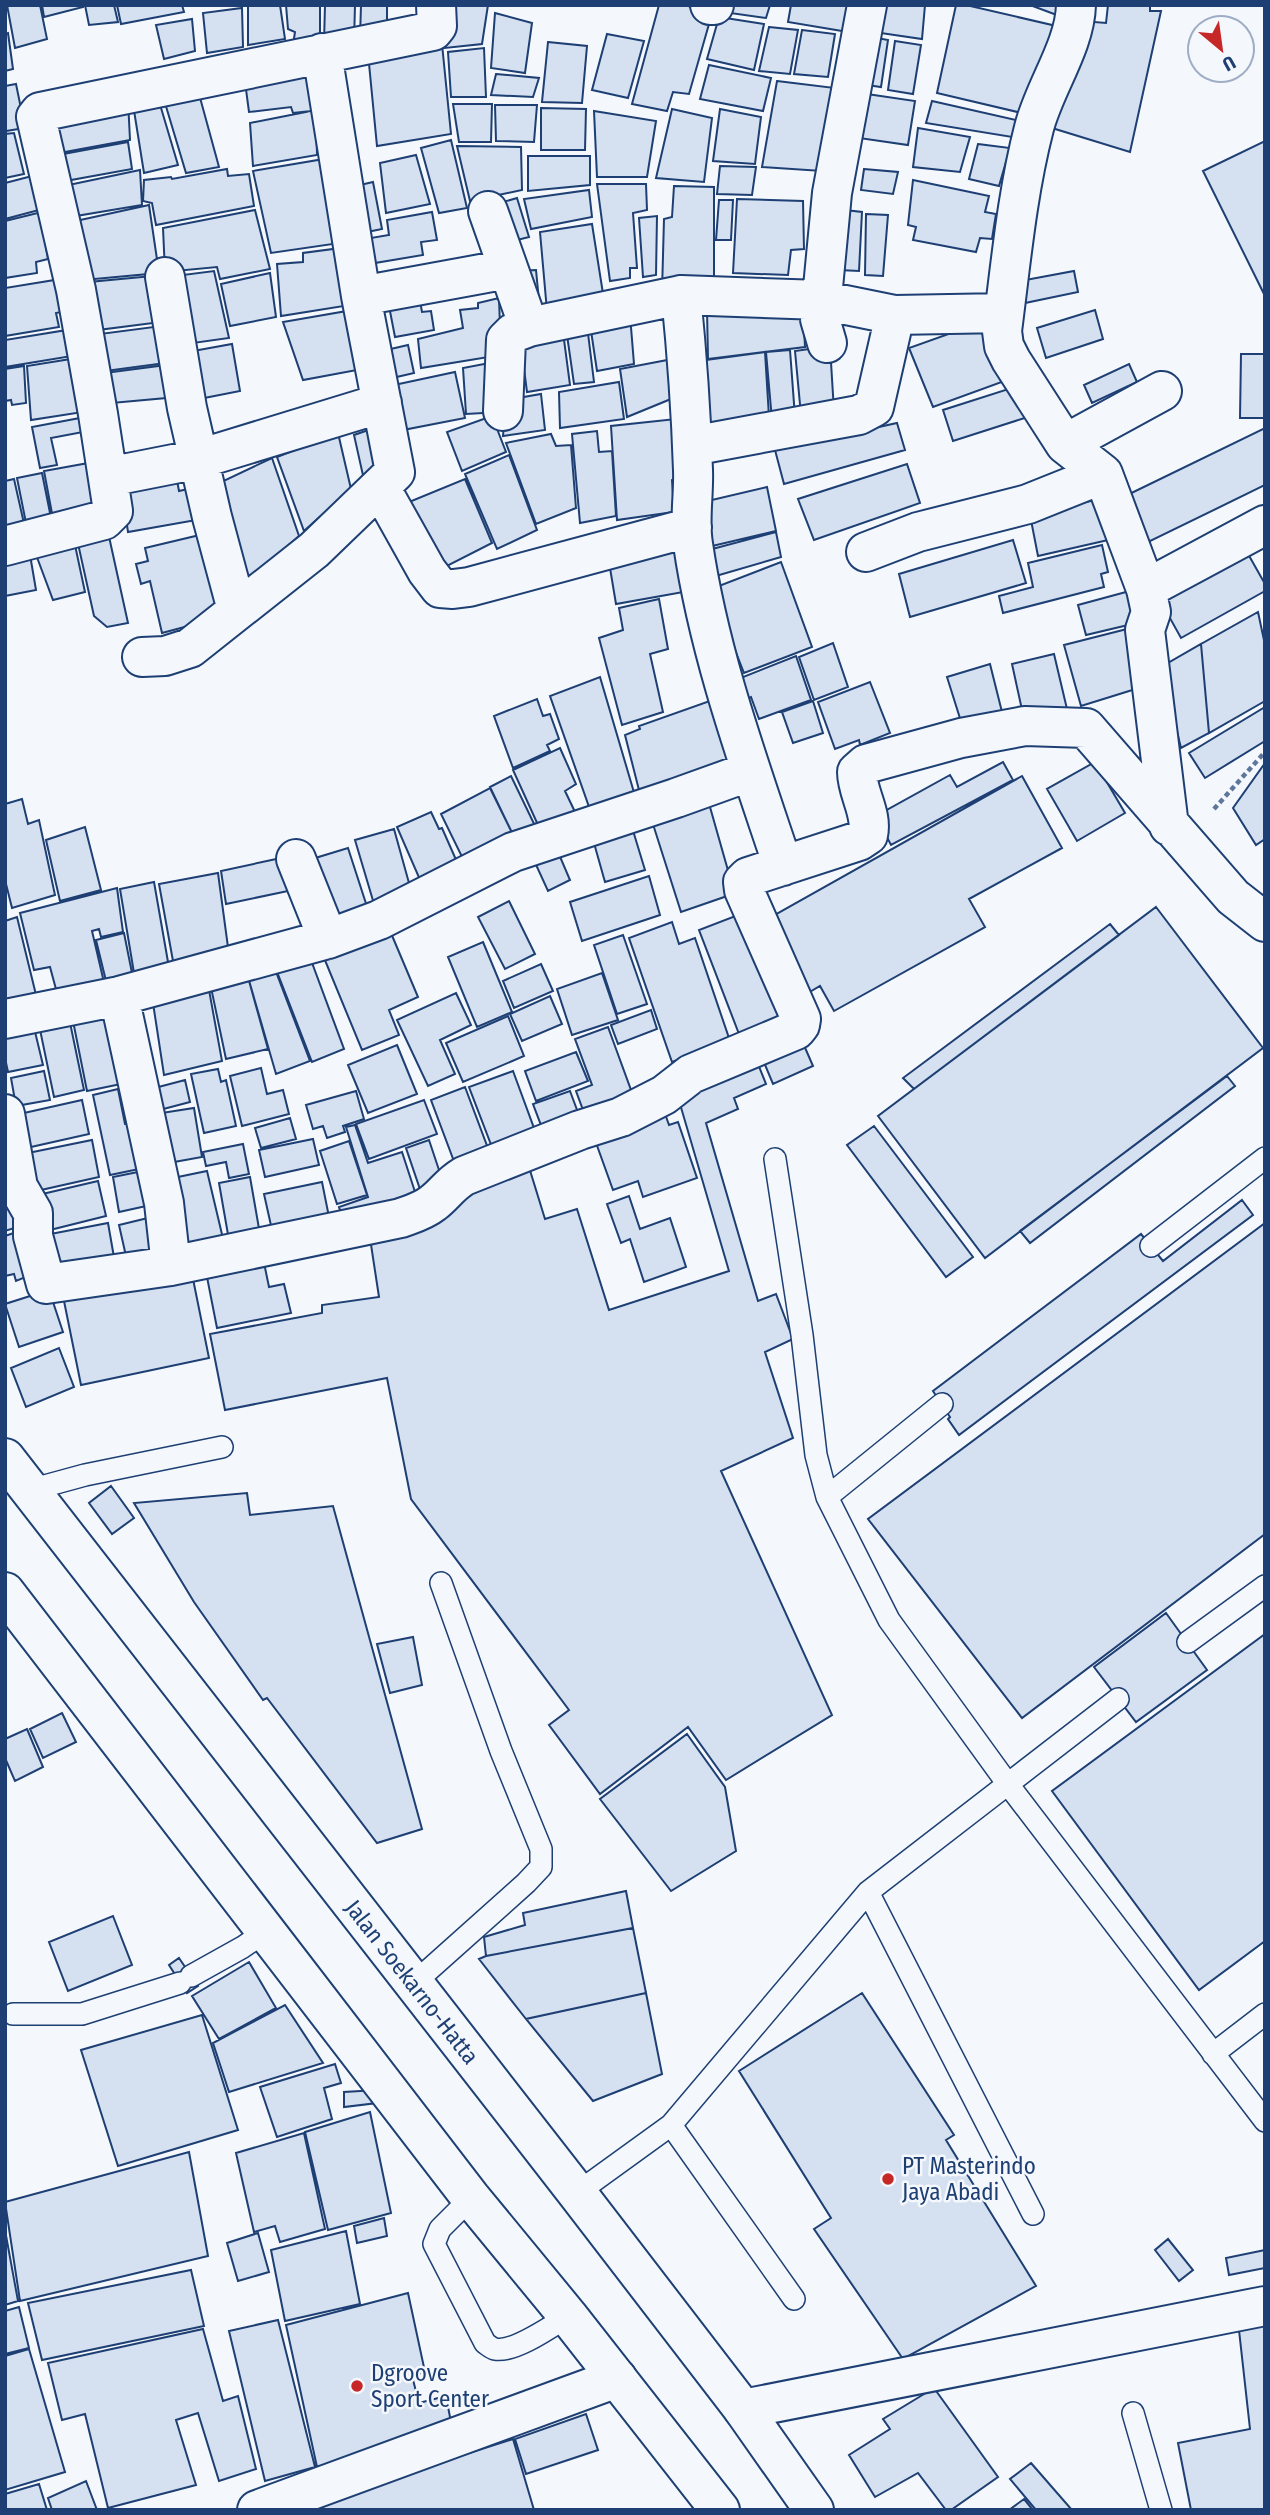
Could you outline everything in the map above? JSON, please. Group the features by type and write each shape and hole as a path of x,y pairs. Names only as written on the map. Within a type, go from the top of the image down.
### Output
{"main road":[{"path":"5,545 104,520 113,511 76,290 36,117 46,109 433,31 437,26 436,5"},
{"path":"827,343 820,318 832,193 867,5"},
{"path":"1076,5 1076,16 1035,125 1016,210 1002,331 1004,346 1065,444 1103,474 1146,589 1151,612 1144,630 1177,835"},
{"path":"142,657 165,656 190,648 314,550 395,472 360,296 322,53"},
{"path":"488,211 528,327"},
{"path":"360,296 508,269"},
{"path":"165,277 187,408 237,610"},
{"path":"681,295 689,374 692,542 711,637 783,866"},
{"path":"503,411 506,340 513,333 528,327 681,295 821,300 895,315 1004,313"},
{"path":"692,446 859,415 874,407 895,315"},
{"path":"1065,444 1162,391"},
{"path":"108,477 199,459 382,403"},
{"path":"866,552 918,532 1028,504 1103,474"},
{"path":"380,486 426,571 440,588 469,587 692,527"},
{"path":"1146,589 1265,525"},
{"path":"5,1114 19,1187 33,1213 33,1236 46,1284 171,1266 401,1218 422,1211 435,1202 448,1186 464,1176 580,1130 621,1117 664,1095 691,1074 796,1030 801,1019 744,890 743,882 748,877 859,841 868,835 870,827 857,782 857,772 866,764 961,738 1025,726 1086,728 1233,897 1265,922"},
{"path":"5,1019 119,996 328,939 379,920 513,852 751,771"},
{"path":"296,859 328,939"},
{"path":"119,996 164,1203 171,1266"},
{"name":"Jalan Soekarno-Hatta","path":"5,1458 577,2193 743,2409 814,2510"},
{"path":"5,1592 471,2198 568,2316 720,2510"},
{"path":"743,2409 1265,2306"},
{"path":"257,2510 617,2378"}],"lane":[{"path":"1151,1246 1265,1158"},
{"path":"775,1159 802,1335 816,1454 827,1497 889,1620 1007,1783 1265,2121"},
{"path":"827,1497 942,1404"},
{"path":"30,1490 85,1475 222,1447"},
{"path":"412,1984 541,1867 541,1849 501,1751 441,1583"},
{"path":"1188,1642 1265,1586"},
{"path":"577,2193 671,2125 868,1892 1118,1699"},
{"path":"868,1892 1033,2214"},
{"path":"13,2014 82,2014 186,1979 266,1931"},
{"path":"1213,2054 1265,2014"},
{"path":"671,2125 794,2299"},
{"path":"471,2198 440,2229 434,2244 485,2343 495,2349 507,2349 537,2336 568,2316"},
{"path":"1133,2413 1161,2510"}],"path":[{"path":"1177,835 1265,752"}],"building":[{"path":"7,5 40,5 47,39 15,48"},
{"path":"42,5 83,5 83,7 44,17"},
{"path":"85,5 114,5 118,22 89,25"},
{"path":"117,5 182,5 184,12 121,24"},
{"path":"248,5 280,5 285,39 248,45"},
{"path":"286,5 320,5 320,44 293,45 295,32 288,29"},
{"path":"325,5 355,5 354,42 324,43"},
{"path":"361,5 387,5 387,35 360,38"},
{"path":"444,5 488,5 482,44 445,48"},
{"path":"659,5 691,5 690,7 711,17 689,94 673,92 667,111 632,104"},
{"path":"725,5 770,5 766,18 723,12"},
{"path":"791,5 850,5 854,33 788,22"},
{"path":"872,5 925,5 922,39 867,31"},
{"path":"956,5 1065,28 1026,114 937,93"},
{"path":"1030,5 1067,5 1062,17"},
{"path":"1108,5 1150,5 1150,11 1161,11 1130,152 1052,128 1082,21 1106,23"},
{"path":"242,8 243,47 207,53 203,13"},
{"path":"495,13 532,23 525,73 491,68"},
{"path":"719,17 764,24 754,70 707,59"},
{"path":"192,19 195,51 164,59 156,25"},
{"path":"769,27 798,30 790,74 759,71"},
{"path":"802,30 835,34 828,77 794,74"},
{"path":"8,33 13,69 5,71 5,34"},
{"path":"441,34 451,134 377,146 367,43"},
{"path":"607,34 644,41 628,98 592,90"},
{"path":"867,36 888,40 881,87 860,84"},
{"path":"895,41 921,45 913,94 888,90"},
{"path":"548,42 587,46 582,103 542,102"},
{"path":"484,48 486,97 451,97 448,52"},
{"path":"315,64 320,110 293,113 291,107 249,112 243,67"},
{"path":"709,65 771,78 763,111 700,99"},
{"path":"496,74 539,78 533,97 491,95"},
{"path":"777,81 835,88 822,171 762,167"},
{"path":"196,83 219,167 186,173 162,93"},
{"path":"16,84 25,128 6,131 5,86"},
{"path":"156,91 178,165 144,173 132,98"},
{"path":"867,94 915,101 908,145 859,138"},
{"path":"128,100 130,140 54,154 48,121"},
{"path":"932,101 1020,121 1012,137 926,123"},
{"path":"453,104 492,104 491,142 459,142"},
{"path":"495,105 537,105 534,142 496,141"},
{"path":"541,108 586,109 585,150 541,150"},
{"path":"672,109 712,118 704,182 656,178"},
{"path":"720,109 761,117 755,164 713,161"},
{"path":"316,110 317,155 253,166 250,123"},
{"path":"594,111 656,121 647,177 597,177"},
{"path":"918,128 970,137 960,172 913,167"},
{"path":"14,133 24,174 5,178 5,134"},
{"path":"451,140 467,208 439,213 421,148"},
{"path":"1265,141 1265,296 1203,171"},
{"path":"128,142 132,169 60,182 58,155"},
{"path":"978,144 1010,148 999,186 969,179"},
{"path":"457,146 521,147 522,190 470,201"},
{"path":"416,155 430,204 386,213 380,163"},
{"path":"528,156 590,156 590,185 528,191"},
{"path":"324,159 333,244 271,253 253,171"},
{"path":"720,166 756,167 752,195 717,194"},
{"path":"227,169 228,176 249,174 254,206 156,225 152,203 143,201 144,180 172,179"},
{"path":"864,169 898,172 893,194 861,190"},
{"path":"140,170 142,205 64,218 59,187"},
{"path":"32,176 39,210 5,219 5,183"},
{"path":"913,180 989,196 985,212 996,214 992,239 980,238 976,252 913,240 916,227 908,225"},
{"path":"373,182 382,229 357,234 347,188"},
{"path":"597,184 646,184 647,210 633,213 637,268 630,268 630,278 610,281"},
{"path":"674,186 714,187 714,277 662,292 664,219 672,217"},
{"path":"589,190 592,217 531,229 524,199"},
{"path":"517,198 529,237 501,244 493,205"},
{"path":"737,199 803,201 804,249 791,250 788,275 733,273"},
{"path":"719,200 733,200 731,240 716,240"},
{"path":"149,205 159,273 84,280 71,222"},
{"path":"54,209 43,230 48,259 36,262 37,273 5,278 5,221"},
{"path":"836,209 862,212 859,271 839,270"},
{"path":"255,210 270,269 220,279 217,267 165,272 163,228"},
{"path":"432,212 437,240 421,242 423,255 363,265 359,240 389,235 387,220"},
{"path":"866,214 888,215 883,276 865,275"},
{"path":"657,216 656,275 643,277 639,218"},
{"path":"592,224 604,300 547,311 540,232"},
{"path":"341,248 344,306 281,316 277,264 303,262 303,253"},
{"path":"536,270 539,301 517,271"},
{"path":"214,271 229,338 179,345 167,277"},
{"path":"1074,271 1078,292 1025,303 1020,281"},
{"path":"270,273 276,317 230,326 221,284"},
{"path":"163,275 169,321 90,331 89,282"},
{"path":"67,278 72,310 56,313 59,327 5,336 5,288"},
{"path":"499,298 501,355 421,368 418,339 463,328 460,310 478,308 478,303"},
{"path":"420,301 422,312 431,311 434,330 395,337 389,306"},
{"path":"803,306 805,347 708,359 707,310"},
{"path":"1095,310 1103,339 1046,358 1037,328"},
{"path":"347,311 357,370 303,380 283,322"},
{"path":"630,315 634,364 597,371 590,324"},
{"path":"985,321 1010,379 933,407 909,348"},
{"path":"169,325 173,362 98,372 92,335"},
{"path":"587,325 594,382 574,384 566,328"},
{"path":"67,330 72,356 5,367 5,340"},
{"path":"563,332 570,385 527,392 520,338"},
{"path":"232,344 240,391 189,401 182,353"},
{"path":"408,345 414,373 388,379 382,351"},
{"path":"830,346 834,411 801,415 795,351"},
{"path":"790,350 795,417 772,420 766,352"},
{"path":"765,352 769,417 695,430 691,362"},
{"path":"1241,354 1265,354 1265,418 1240,418"},
{"path":"683,357 688,392 627,417 620,369"},
{"path":"77,358 83,412 31,420 27,366"},
{"path":"500,361 501,412 466,414 463,368"},
{"path":"174,364 177,397 101,404 97,374"},
{"path":"1129,364 1137,382 1092,403 1084,385"},
{"path":"24,366 26,403 12,405 11,400 5,401 5,369"},
{"path":"455,372 465,418 403,430 394,385"},
{"path":"619,382 624,419 560,428 559,392"},
{"path":"1024,384 1034,415 953,441 943,410"},
{"path":"541,394 545,430 503,436 506,400"},
{"path":"492,416 506,452 462,471 447,432"},
{"path":"80,418 83,432 51,438 57,465 40,468 32,427"},
{"path":"685,418 687,478 672,480 674,512 617,520 611,426"},
{"path":"897,423 905,450 784,484 775,450"},
{"path":"380,426 393,467 366,489 354,435"},
{"path":"1265,428 1265,485 1140,546 1117,500"},
{"path":"597,431 599,452 612,451 616,516 580,523 572,434"},
{"path":"338,433 351,489 304,531 277,457"},
{"path":"551,434 556,446 571,445 576,508 536,524 506,443"},
{"path":"509,455 537,530 497,549 465,474"},
{"path":"272,458 299,536 249,580 227,548 217,484"},
{"path":"94,462 103,515 54,524 44,471"},
{"path":"907,464 920,503 814,540 798,499"},
{"path":"175,470 179,491 197,487 202,519 128,532 120,479"},
{"path":"42,473 53,528 28,533 17,478"},
{"path":"14,479 27,537 5,542 5,481"},
{"path":"465,479 492,543 443,568 409,502"},
{"path":"767,487 776,531 708,547 699,503"},
{"path":"1108,497 1117,538 1038,556 1030,515"},
{"path":"106,523 128,623 107,627 94,616 75,530"},
{"path":"72,531 85,592 53,600 32,544"},
{"path":"776,532 781,557 709,578 701,552"},
{"path":"204,534 228,600 192,625 162,633 150,581 141,584 136,564 148,561 145,548"},
{"path":"1013,540 1026,583 910,617 899,574"},
{"path":"28,543 36,590 5,596 5,549"},
{"path":"1102,545 1108,572 1101,574 1104,587 1003,613 999,596 1033,587 1028,563"},
{"path":"1243,545 1265,584 1265,591 1181,638 1156,593"},
{"path":"678,549 689,591 616,604 609,562"},
{"path":"781,562 812,647 744,673 711,589"},
{"path":"1137,589 1145,621 1086,635 1078,605"},
{"path":"659,599 668,649 650,654 663,712 622,725 599,638 623,630 619,608"},
{"path":"1258,612 1265,645 1265,701 1209,733 1201,644"},
{"path":"1127,629 1142,687 1081,706 1064,645"},
{"path":"833,643 848,687 814,700 799,657"},
{"path":"1201,644 1209,733 1181,748 1161,667"},
{"path":"1054,654 1067,709 1024,719 1012,664"},
{"path":"796,656 811,700 759,719 751,697 736,703 728,683"},
{"path":"990,664 1004,720 964,731 947,677"},
{"path":"600,677 638,806 594,821 550,696"},
{"path":"870,682 890,733 860,745 859,740 835,749 818,702"},
{"path":"721,697 740,763 640,794 625,735 640,729 639,726"},
{"path":"537,699 543,716 550,714 559,739 547,745 550,751 513,768 494,716"},
{"path":"813,701 823,733 793,743 782,712"},
{"path":"1265,707 1265,741 1205,778 1189,753"},
{"path":"560,748 576,784 565,791 576,814 543,836 513,770"},
{"path":"1003,762 1013,780 891,845 876,816 950,775 957,787"},
{"path":"1095,762 1125,813 1077,841 1047,789"},
{"path":"1265,763 1265,839 1256,845 1233,808"},
{"path":"511,776 538,832 517,843 490,787"},
{"path":"1022,776 1062,848 969,899 985,927 834,1011 820,986 808,993 766,920"},
{"path":"490,788 517,843 467,867 441,814"},
{"path":"22,799 28,824 39,820 55,895 12,908 5,880 5,804"},
{"path":"708,800 729,874 724,876 730,895 681,912 651,818"},
{"path":"431,812 439,829 442,828 461,871 424,889 397,827"},
{"path":"631,824 645,870 605,882 592,836"},
{"path":"85,827 101,890 60,901 46,840"},
{"path":"394,829 414,901 377,914 355,840"},
{"path":"555,845 570,880 548,891 532,856"},
{"path":"348,848 371,919 330,918 312,859"},
{"path":"281,858 288,891 226,904 221,871"},
{"path":"218,873 230,962 175,972 159,884"},
{"path":"649,876 660,915 582,941 570,902"},
{"path":"154,882 171,979 136,985 120,889"},
{"path":"117,888 123,932 101,937 99,929 92,931 106,991 60,1004 50,967 34,970 20,913"},
{"path":"509,901 535,954 505,969 478,917"},
{"path":"1156,907 1263,1048 985,1258 878,1116"},
{"path":"751,910 790,1014 739,1034 699,930"},
{"path":"17,917 38,1003 5,1011 5,921"},
{"path":"672,922 679,944 695,938 730,1041 672,1062 629,938"},
{"path":"1110,924 1119,935 914,1089 903,1078"},
{"path":"388,926 418,997 389,1010 399,1035 362,1050 322,953"},
{"path":"124,933 133,978 107,985 96,940"},
{"path":"623,935 647,1004 617,1014 594,945"},
{"path":"483,942 512,1012 477,1027 448,957"},
{"path":"308,952 344,1049 312,1062 274,964"},
{"path":"273,964 310,1061 276,1074 246,970"},
{"path":"541,964 553,991 514,1008 503,981"},
{"path":"246,970 268,1049 226,1059 209,978"},
{"path":"602,973 618,1020 572,1035 557,989"},
{"path":"207,979 222,1061 164,1075 153,1003"},
{"path":"456,993 471,1025 440,1040 455,1074 428,1086 397,1020"},
{"path":"550,996 562,1024 522,1041 510,1014"},
{"path":"105,1004 121,1084 87,1091 71,1011"},
{"path":"651,1010 657,1029 618,1044 611,1025"},
{"path":"68,1013 84,1090 54,1097 38,1020"},
{"path":"31,1015 43,1065 8,1072 5,1058 5,1021"},
{"path":"508,1016 524,1056 463,1082 446,1043"},
{"path":"608,1027 635,1101 586,1118 576,1091 592,1085 575,1039"},
{"path":"803,1043 813,1066 773,1084 763,1060"},
{"path":"397,1045 417,1094 368,1113 348,1065"},
{"path":"576,1052 588,1081 536,1101 525,1071"},
{"path":"754,1054 766,1084 734,1098 738,1109 706,1123 758,1301 776,1294 793,1339 765,1352 793,1438 721,1471 832,1715 726,1780 688,1727 600,1794 549,1725 569,1710 411,1499 387,1378 225,1410 210,1334 322,1313 322,1305 379,1297 370,1238 528,1164 545,1219 577,1209 609,1310 729,1271 680,1104"},
{"path":"261,1068 267,1094 283,1090 289,1114 242,1126 230,1076"},
{"path":"218,1069 221,1082 226,1080 236,1126 204,1133 191,1074"},
{"path":"44,1071 50,1100 16,1106 11,1078"},
{"path":"513,1071 538,1139 495,1155 469,1087"},
{"path":"1227,1076 1235,1086 1030,1243 1020,1231"},
{"path":"185,1080 190,1102 152,1112 147,1090"},
{"path":"465,1087 489,1151 455,1164 431,1100"},
{"path":"118,1089 125,1124 134,1123 144,1168 110,1175 93,1095"},
{"path":"356,1091 364,1119 343,1126 345,1132 327,1138 323,1126 313,1129 306,1105"},
{"path":"570,1091 583,1126 544,1133 533,1104"},
{"path":"82,1100 89,1134 22,1149 15,1115"},
{"path":"424,1100 437,1134 369,1159 356,1124"},
{"path":"194,1108 202,1157 163,1164 155,1114"},
{"path":"663,1108 669,1125 678,1122 697,1178 643,1197 638,1181 613,1190 595,1140"},
{"path":"290,1118 296,1139 261,1148 255,1128"},
{"path":"355,1125 368,1163 402,1152 418,1201 345,1225 339,1207 368,1197 346,1127"},
{"path":"874,1126 973,1257 946,1277 847,1145"},
{"path":"313,1139 319,1165 265,1177 259,1150"},
{"path":"92,1140 99,1177 32,1192 23,1154"},
{"path":"429,1140 445,1188 422,1195 406,1148"},
{"path":"349,1141 367,1195 337,1204 320,1151"},
{"path":"243,1144 249,1174 229,1178 226,1162 206,1166 203,1152"},
{"path":"153,1169 160,1203 119,1212 113,1177"},
{"path":"207,1171 225,1247 185,1256 168,1179"},
{"path":"250,1177 261,1240 230,1246 219,1183"},
{"path":"98,1181 106,1216 46,1231 38,1195"},
{"path":"322,1182 331,1227 274,1239 264,1194"},
{"path":"629,1196 640,1229 670,1218 686,1267 644,1282 630,1239 621,1243 607,1204"},
{"path":"5,1197 24,1225 5,1231"},
{"path":"1242,1200 1253,1215 959,1435 933,1391 1141,1234 1163,1261"},
{"path":"152,1217 161,1258 128,1265 119,1225"},
{"path":"108,1223 115,1263 47,1275 40,1236"},
{"path":"1265,1223 1265,1534 1022,1718 868,1519"},
{"path":"25,1229 38,1272 16,1281 14,1274 5,1276 5,1236"},
{"path":"262,1253 269,1287 284,1284 291,1313 217,1328 206,1272"},
{"path":"192,1274 209,1358 81,1385 64,1301"},
{"path":"49,1290 63,1332 19,1347 5,1304"},
{"path":"59,1348 74,1387 26,1407 11,1368"},
{"path":"111,1486 134,1518 112,1534 89,1503"},
{"path":"247,1493 250,1515 333,1506 422,1829 377,1843 267,1698 263,1700 194,1602 134,1503"},
{"path":"1166,1613 1207,1670 1136,1722 1094,1667"},
{"path":"1265,1634 1265,1941 1199,1990 1052,1791"},
{"path":"413,1637 422,1685 390,1693 377,1644"},
{"path":"62,1713 76,1742 43,1758 30,1729"},
{"path":"27,1729 43,1767 15,1781 5,1758 5,1739"},
{"path":"687,1734 725,1787 736,1851 671,1891 600,1799"},
{"path":"626,1891 633,1928 486,1956 484,1937 525,1925 523,1913"},
{"path":"113,1916 132,1965 68,1991 49,1942"},
{"path":"633,1928 646,1993 526,2019 479,1959 486,1956"},
{"path":"179,1958 198,1986 187,1993 169,1965"},
{"path":"249,1962 276,2008 219,2039 192,1996"},
{"path":"646,1993 662,2074 593,2101 526,2019"},
{"name":"PT Masterindo Jaya Abadi","path":"862,1993 954,2135 946,2140 1036,2286 903,2359 814,2229 831,2218 739,2071"},
{"path":"285,2005 323,2063 229,2092 213,2043"},
{"path":"202,2015 238,2130 118,2166 81,2050"},
{"path":"335,2064 341,2083 324,2088 332,2119 277,2137 260,2087"},
{"path":"377,2090 377,2103 344,2107 344,2092"},
{"path":"370,2112 391,2213 328,2230 305,2132"},
{"path":"304,2133 325,2229 280,2242 275,2226 254,2232 236,2153"},
{"path":"189,2152 208,2256 20,2301 5,2202"},
{"path":"384,2218 387,2236 357,2243 354,2226"},
{"path":"5,2230 18,2301 5,2305"},
{"path":"346,2231 360,2304 285,2321 271,2250"},
{"path":"258,2233 269,2272 238,2281 227,2243"},
{"path":"1168,2239 1193,2270 1179,2281 1155,2250"},
{"path":"1265,2250 1265,2268 1229,2275 1226,2258"},
{"path":"191,2270 204,2326 42,2360 28,2303"},
{"name":"Dgroove Sport Center","path":"408,2293 425,2372 412,2376 419,2403 446,2396 453,2433 317,2467 286,2325"},
{"path":"19,2307 29,2348 5,2354 5,2311"},
{"path":"278,2320 315,2467 265,2481 229,2331"},
{"path":"1265,2325 1265,2510 1191,2510 1178,2443 1250,2429 1239,2330"},
{"path":"203,2329 223,2401 238,2396 256,2469 219,2481 198,2413 176,2420 196,2485 108,2508 85,2414 62,2420 48,2363"},
{"path":"29,2349 65,2472 5,2490 5,2356"},
{"path":"934,2388 998,2477 951,2510 946,2510 918,2473 875,2497 849,2455 890,2429 883,2419"},
{"path":"586,2414 598,2450 526,2474 515,2439"},
{"path":"513,2439 534,2510 291,2510"},
{"path":"1031,2463 1072,2510 1036,2510 1010,2479"},
{"path":"86,2481 97,2510 52,2510 48,2498"},
{"path":"39,2484 47,2510 5,2510 5,2494"},
{"path":"1024,2499 1033,2510 1009,2510"}],"place":[{"name":"PT Masterindo Jaya Abadi","path":"888,2179"},
{"name":"Dgroove Sport Center","path":"357,2386"}]}
